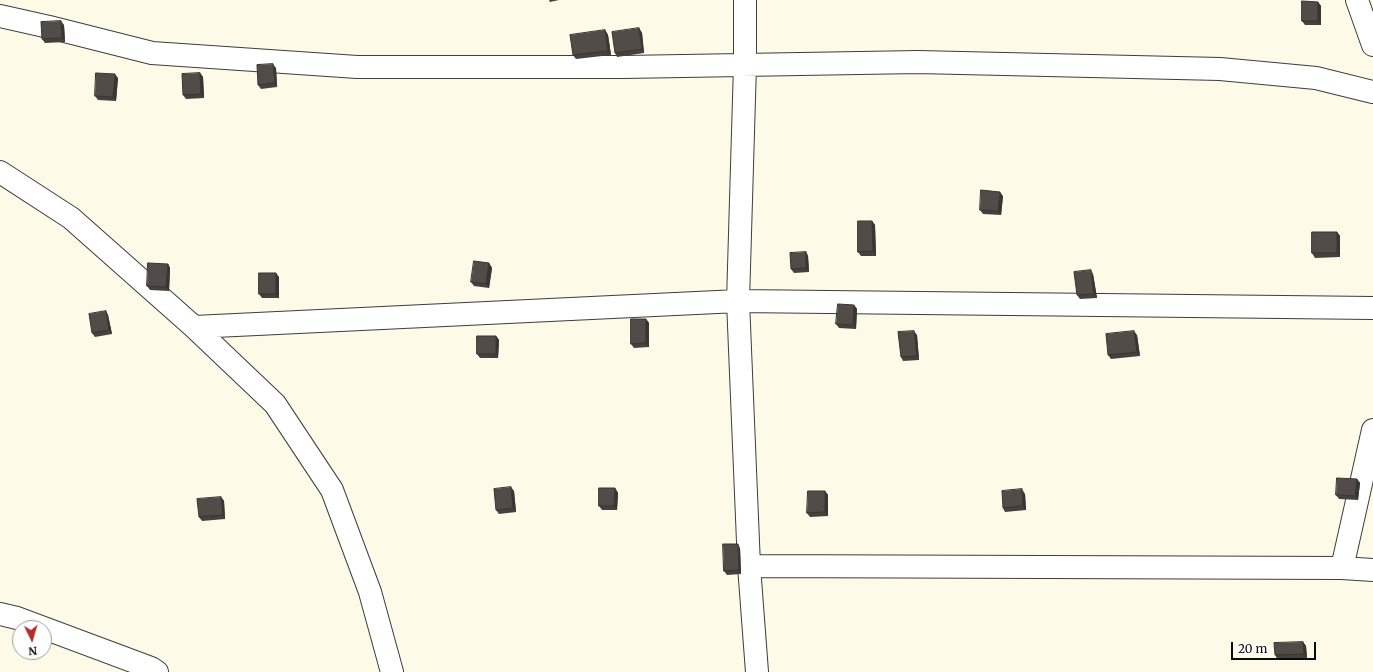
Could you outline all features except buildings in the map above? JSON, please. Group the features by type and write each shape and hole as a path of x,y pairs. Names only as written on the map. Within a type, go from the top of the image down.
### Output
{"street":[{"path":"745,0 746,65 738,302 748,566 757,672"},
{"path":"1357,0 1373,45"},
{"path":"0,16 152,53 357,67 624,67 918,62 1220,69 1316,78 1373,92"},
{"path":"0,172 71,218 194,327 275,404 332,490 370,592 392,672"},
{"path":"194,327 738,302 1373,308"},
{"path":"1342,568 1373,430"},
{"path":"748,566 1342,568 1373,570"},
{"path":"0,614 17,618 151,668 157,672"}]}
